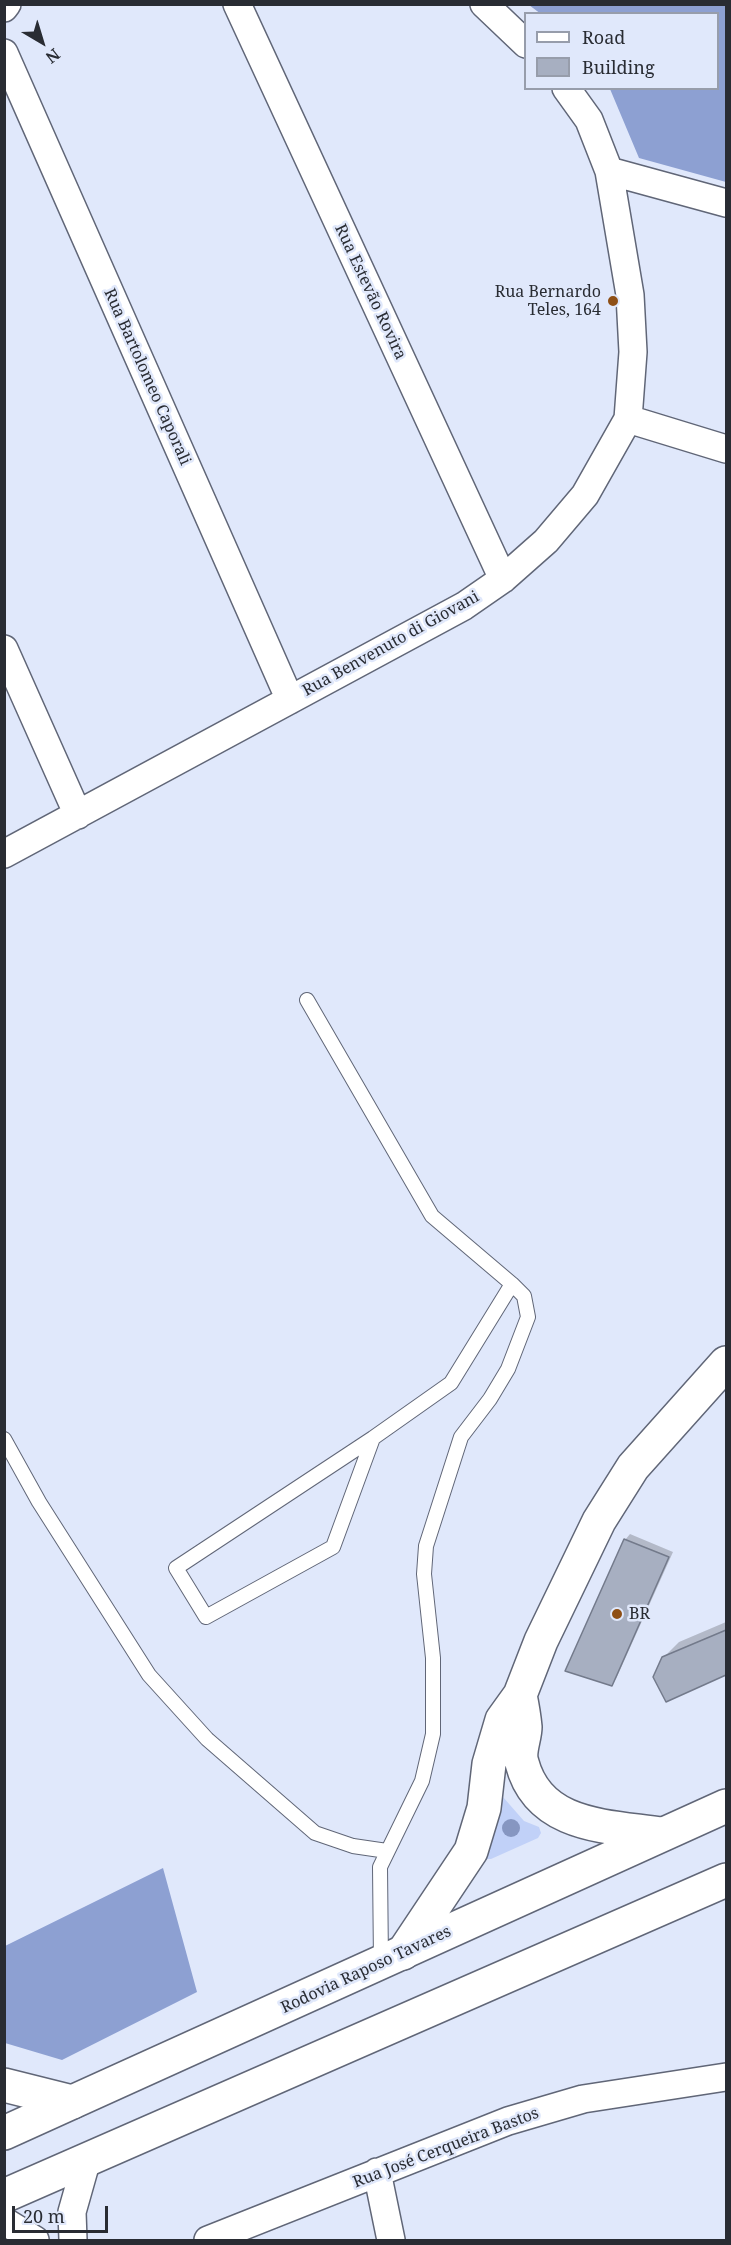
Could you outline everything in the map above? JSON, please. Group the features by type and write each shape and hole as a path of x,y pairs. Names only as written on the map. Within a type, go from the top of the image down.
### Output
{"main road":[{"path":"392,1958 471,1851 484,1808 489,1764 502,1720 520,1695 541,1641 599,1521 633,1467 726,1363"},
{"path":"520,1695 525,1728 520,1760 529,1783 552,1808 575,1821 662,1834"},
{"name":"Rodovia Raposo Tavares","path":"4,2133 726,1806"},
{"path":"4,2196 726,1880"},
{"path":"4,2085 72,2102"}],"street":[{"name":"Rua Estevão Rovira","path":"237,4 503,579"},
{"path":"484,4 524,43"},
{"name":"Rua Bartolomeo Caporali","path":"4,53 290,700"},
{"name":"Rua Benvenuto di Giovani","path":"4,854 464,606 503,579 546,542 585,495 628,419 633,352 630,295 609,171 589,120 567,90"},
{"path":"609,171 726,203"},
{"path":"628,419 726,449"},
{"path":"4,649 78,815"},
{"name":"Rua José Cerqueira Bastos","path":"208,2241 508,2121 583,2099 726,2077"},
{"path":"73,2241 72,2212 87,2159"},
{"path":"377,2172 391,2241"},
{"path":"4,2221 34,2241"}],"lane":[{"path":"307,1000 432,1216 524,1296 528,1317 508,1369 490,1399 461,1437 426,1546 424,1574 433,1658 433,1734 422,1781 380,1867 392,1958"},
{"path":"373,1438 333,1547 206,1617 176,1568 373,1438 451,1383 512,1284"},
{"path":"4,1439 39,1502 149,1675 207,1739 315,1833 353,1846 387,1851"}],"shaded area":[{"path":"529,5 726,5 726,182 639,158 610,90 719,90 719,12 538,12"},
{"path":"500,1797 503,1797 524,1821 539,1827 541,1833 538,1838 491,1859 481,1859 494,1829"},
{"path":"163,1868 197,1992 62,2060 5,2043 5,1946"}],"building":[{"name":"BR","path":"624,1539 669,1557 612,1686 565,1671"},
{"path":"726,1630 726,1675 666,1702 653,1677 662,1657"}],"place":[{"name":"Rua Bernardo Teles, 164","path":"613,301"},
{"name":"BR","path":"617,1614"}]}
